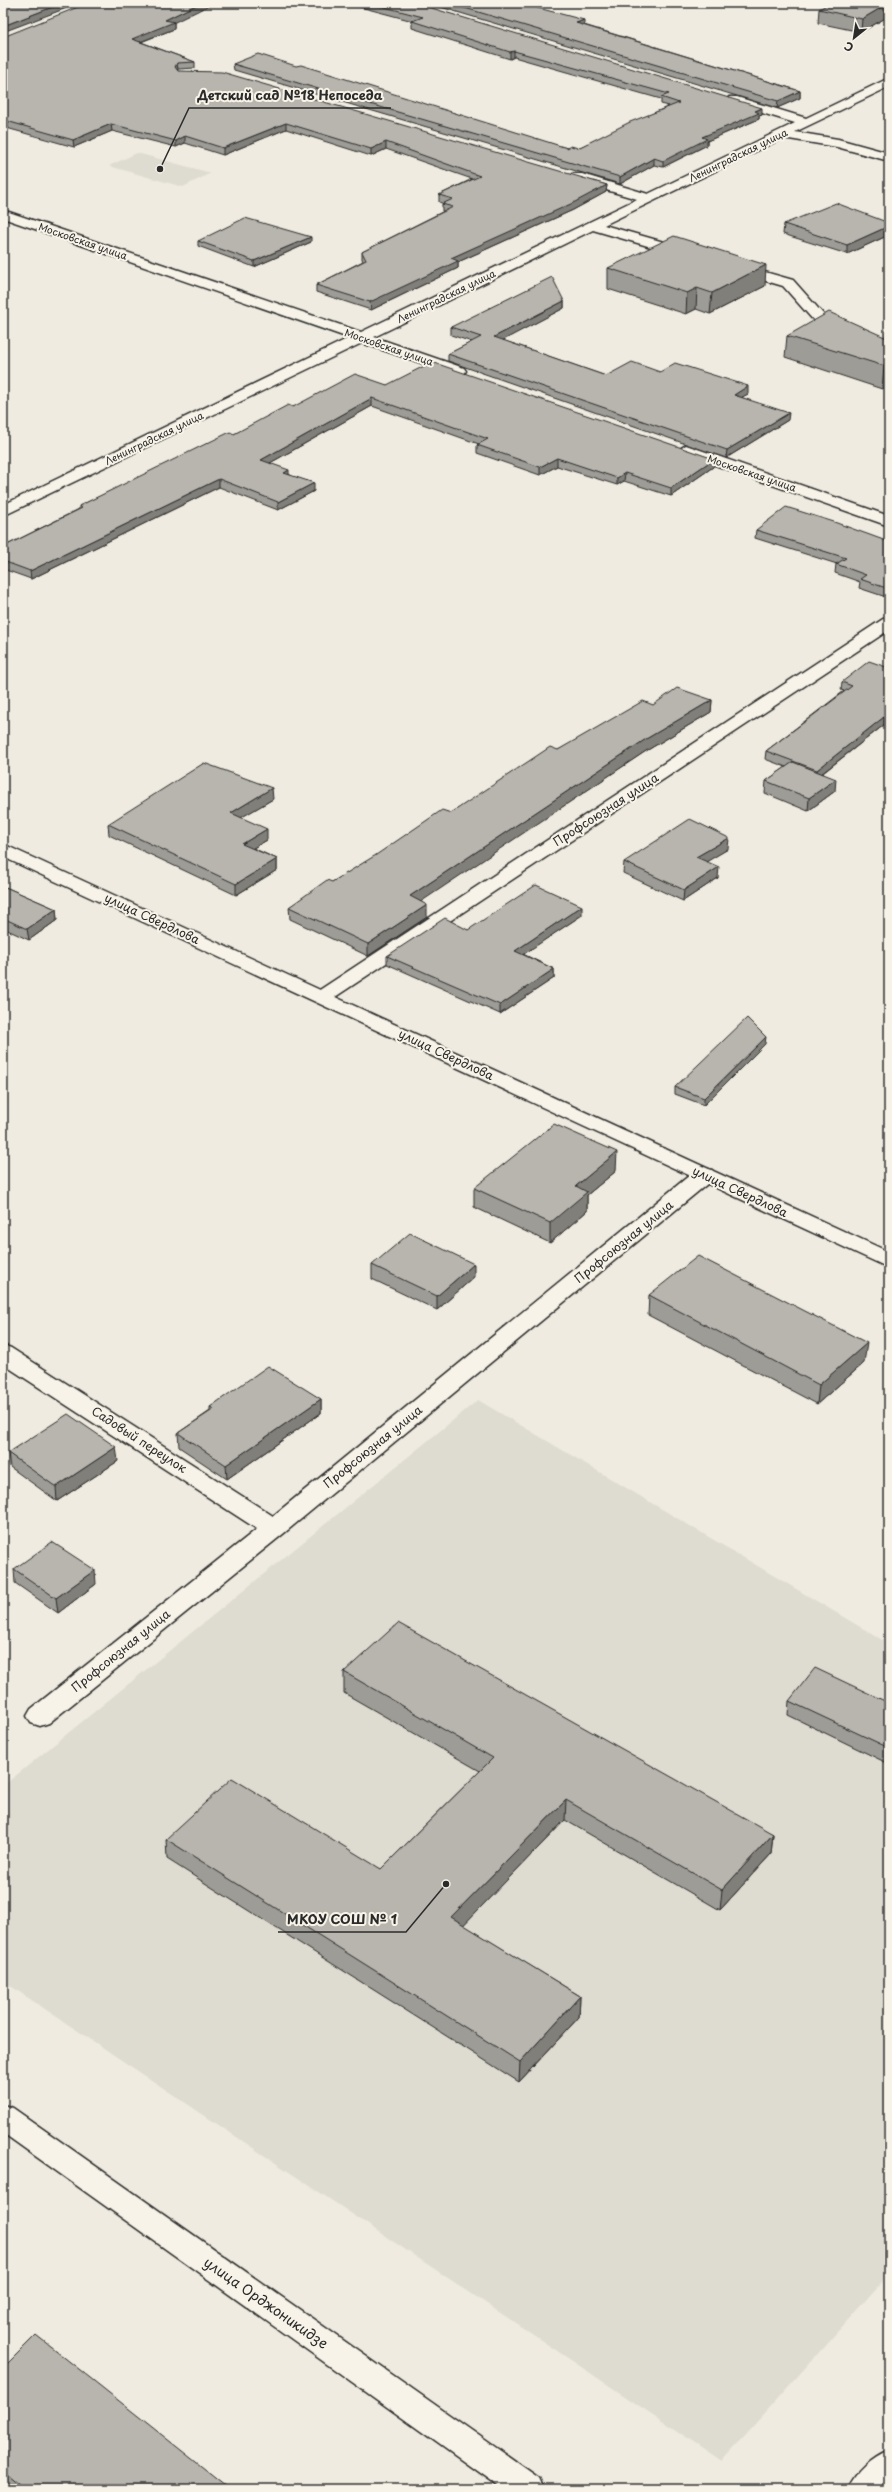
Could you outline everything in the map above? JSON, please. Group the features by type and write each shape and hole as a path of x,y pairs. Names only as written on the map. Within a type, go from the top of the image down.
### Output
{"street":[{"name":"Ленинградская улица","path":"3,511 889,82"},
{"path":"723,97 807,122"},
{"path":"782,134 838,143 889,157"},
{"path":"566,174 649,198"},
{"name":"Московская улица","path":"3,214 474,377"},
{"path":"592,226 698,256"},
{"path":"720,263 788,283 827,327 889,356"},
{"name":"Московская улица","path":"670,445 889,521"},
{"name":"Профсоюзная улица","path":"322,998 889,623"},
{"name":"улица Свердлова","path":"3,850 889,1261"},
{"name":"Профсоюзная улица","path":"40,1716 274,1528 704,1175"},
{"name":"Садовый переулок","path":"3,1353 274,1528"},
{"name":"улица Орджоникидзе","path":"3,2117 528,2489"},
{"path":"865,2489 889,2466"}],"shaded area":[{"path":"137,153 211,173 183,187 109,166"},
{"path":"478,1400 889,1644 889,2274 722,2461 3,1981 3,1786"}],"building":[{"path":"3,3 63,3 3,26"},
{"path":"88,3 200,3 165,20 174,22 132,39 195,62 177,63 175,67 178,71 222,72 607,185 573,203 451,258 458,261 370,302 316,285 366,260 362,252 453,207 442,204 453,199 439,195 480,176 386,142 371,149 286,123 223,148 185,136 176,141 111,124 73,140 3,120 3,37"},
{"path":"369,3 415,3 762,108 755,111 759,113 702,137 707,139 663,161 654,158 620,177 233,64 258,54 296,66 301,65 567,148 571,146 578,148 630,122 679,103 661,97 669,94 514,51 510,52 412,21 423,17"},
{"path":"448,3 519,3 584,20 576,23 800,91 778,101"},
{"path":"830,3 889,3 862,19 819,9"},
{"path":"836,203 889,223 889,226 847,245 784,224"},
{"path":"245,218 311,237 254,261 198,241"},
{"path":"674,236 766,265 712,293 697,288 687,293 608,268"},
{"path":"552,277 564,301 494,337 606,376 632,362 660,372 675,363 748,386 734,395 789,413 727,450 448,354 481,337 451,327"},
{"path":"829,312 889,339 889,364 884,366 787,336"},
{"path":"432,362 714,459 671,488 625,473 617,478 557,458 540,467 477,445 488,439 372,398 261,460 289,470 284,473 314,483 278,502 219,479 30,571 3,561 3,547 82,508 79,506 230,432 234,434 288,405 293,407 355,374 387,385"},
{"path":"786,507 834,522 889,542 889,589 860,579 866,575 836,564 846,558 756,530"},
{"path":"869,661 889,668 889,713 817,770 766,751 852,686 842,682"},
{"path":"677,688 712,700 646,739 410,896 427,905 368,944 289,907 327,880 332,882 376,855 442,810 451,813 550,747 558,750 643,701 653,705"},
{"path":"793,762 836,779 809,798 766,781"},
{"path":"204,763 272,788 231,813 267,829 242,844 277,859 236,884 108,824"},
{"path":"690,819 729,838 696,857 719,867 684,890 624,862"},
{"path":"536,885 582,906 515,951 554,969 500,1005 387,956 445,918 468,930"},
{"path":"3,886 56,909 27,929 3,918"},
{"path":"747,1018 766,1037 704,1098 675,1087"},
{"path":"554,1124 617,1152 576,1186 587,1192 550,1223 474,1188"},
{"path":"410,1233 474,1264 437,1296 372,1265"},
{"path":"698,1256 867,1343 819,1385 649,1295"},
{"path":"268,1366 321,1399 226,1465 178,1433 214,1409 210,1407"},
{"path":"68,1414 116,1447 56,1487 8,1453"},
{"path":"52,1542 95,1570 56,1598 14,1569"},
{"path":"398,1623 773,1834 722,1890 566,1800 451,1917 580,1996 520,2062 166,1839 232,1778 381,1869 493,1758 344,1672"},
{"path":"815,1668 889,1703 889,1748 789,1701"},
{"path":"36,2335 230,2489 26,2489 3,2470 3,2368"}],"place":[{"name":"Детский сад №18 Непоседа","path":"160,169"},
{"name":"МКОУ СОШ № 1","path":"446,1884"}]}
